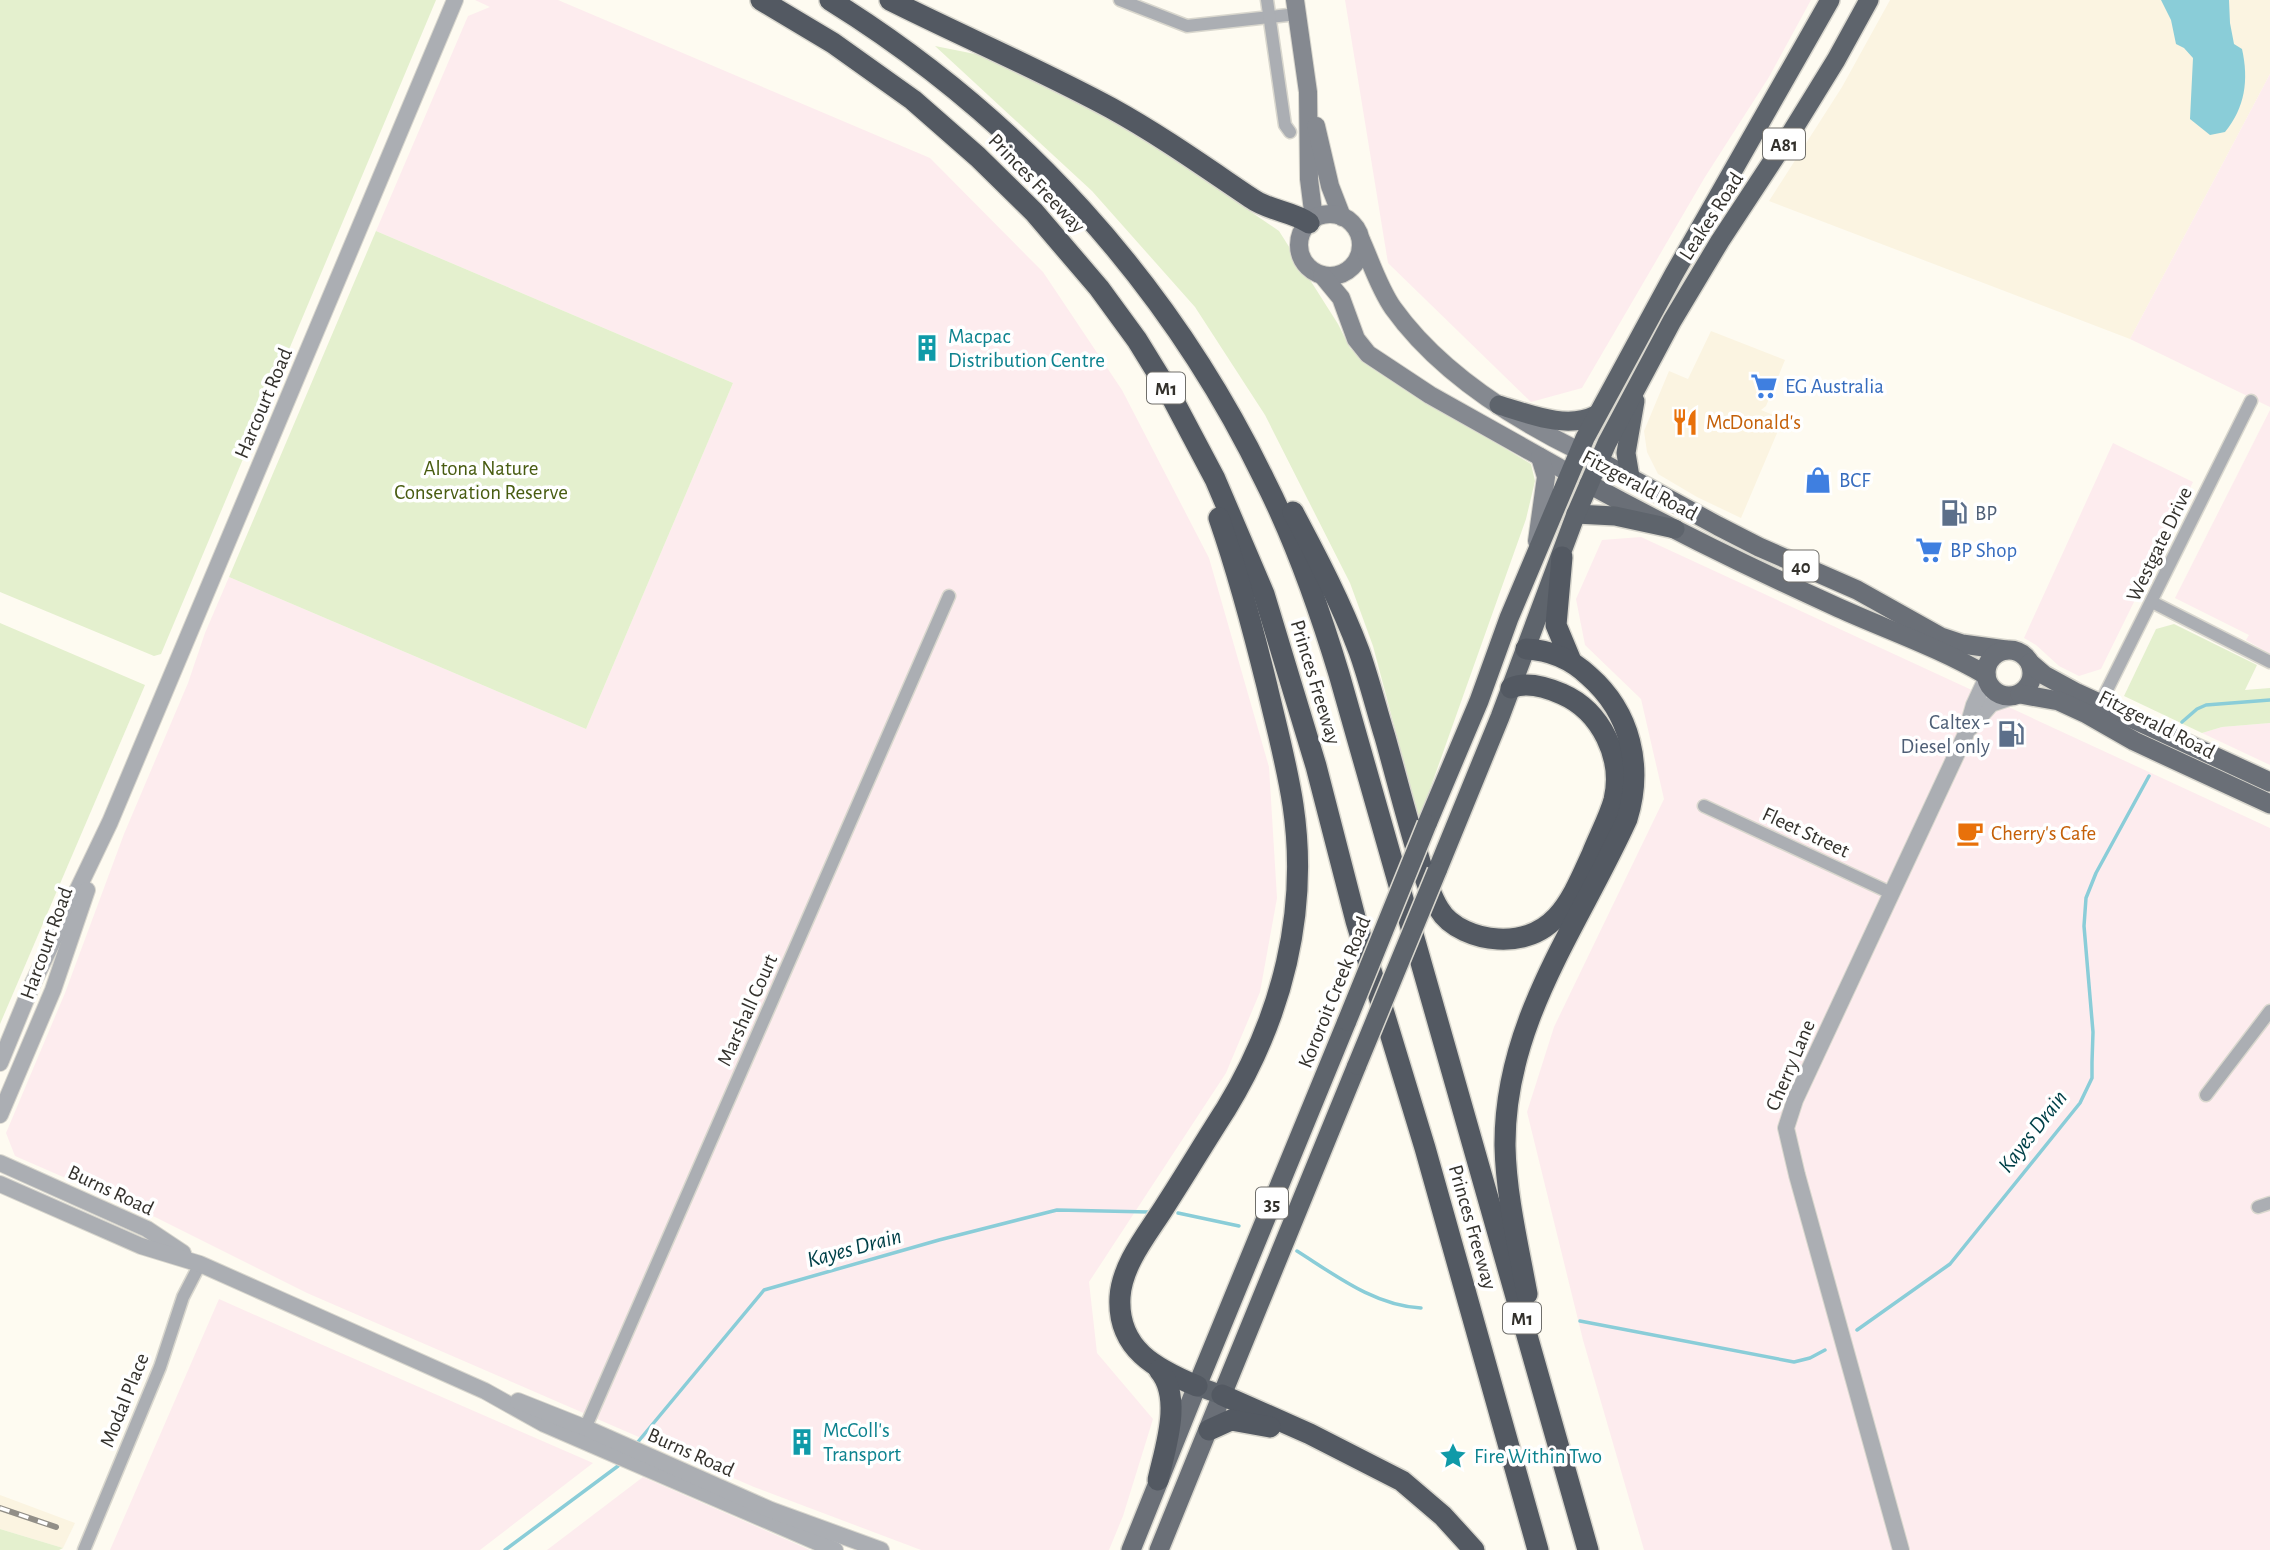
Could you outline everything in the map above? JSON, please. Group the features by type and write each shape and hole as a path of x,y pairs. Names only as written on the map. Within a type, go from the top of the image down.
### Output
{"highway":[{"name":"Princes Freeway","path":"761,0 833,43 939,121 1034,212 1092,279 1137,340 1169,392 1215,479 1264,594 1315,766 1356,921 1425,1148 1538,1550"},
{"name":"Princes Freeway","path":"830,0 930,68 1013,138 1097,225 1167,313 1234,422 1265,480 1289,533 1326,632 1590,1550"},
{"path":"890,0 1111,108 1179,148 1267,207 1312,221"},
{"name":"Leakes Road","path":"1579,450 1830,0"},
{"name":"Leakes Road","path":"1599,461 1672,321 1720,241 1798,122 1869,0"},
{"path":"1167,313 1262,458 1337,598 1362,661 1409,828 1437,907 1455,925 1474,934 1497,939 1532,933 1563,912 1576,890 1601,832 1614,800 1616,786 1615,762 1608,740 1587,710 1567,696 1545,688 1525,684 1511,688"},
{"path":"1630,477 1626,453 1639,383"},
{"path":"1158,1480 1168,1429 1170,1395 1165,1377 1139,1352 1125,1328 1121,1312 1122,1284 1135,1254 1233,1097 1257,1052 1282,984 1293,930 1297,883 1297,842 1290,786 1243,592 1219,518 1169,392"},
{"path":"1499,405 1538,416 1570,421 1597,415"},
{"name":"Fitzgerald Road","path":"1579,450 1599,461"},
{"name":"Kororoit Creek Road","path":"1197,1386 1479,701 1509,618 1579,450"},
{"path":"1589,484 1599,461"},
{"name":"Fitzgerald Road","path":"1569,473 1589,484"},
{"name":"35","path":"1223,1395 1511,688 1589,484"},
{"path":"1576,514 1615,516 1675,529"},
{"path":"1562,557 1556,625 1571,661"},
{"path":"1479,701 1513,654 1526,649 1550,652 1571,661 1600,685 1623,718 1633,754 1634,790 1629,812 1530,1014 1511,1077 1505,1144 1508,1182 1527,1294 1590,1550"},
{"path":"1160,1370 1310,1434 1402,1481 1443,1516 1474,1550"},
{"path":"1209,1430 1231,1420 1310,1434"}],"main road":[{"path":"1296,7 1308,92 1330,186 1342,216 1354,226 1361,240 1360,255 1351,268 1338,275 1322,275 1309,268 1301,255 1300,240 1303,231 1312,221 1327,215 1342,216"},
{"path":"1308,92 1312,221"},
{"name":"Fitzgerald Road","path":"1361,240 1392,306 1419,340 1463,379 1499,405 1579,450"},
{"name":"Fitzgerald Road","path":"1322,275 1341,298 1356,339 1368,354 1430,395 1569,473"},
{"path":"1536,554 1546,477 1540,457"},
{"name":"Fitzgerald Road","path":"1599,461 1759,547 1857,590 1941,637 1962,644 2006,650"},
{"name":"Fitzgerald Road","path":"1589,484 1823,601 1968,665 1986,677"},
{"path":"1986,677 1986,668 1993,656 2006,650"},
{"name":"40","path":"2006,650 2020,653 2030,663"},
{"path":"2017,695 2029,684 2032,677 2030,663"},
{"name":"Fitzgerald Road","path":"2030,663 2044,675 2100,704 2270,782"},
{"name":"40","path":"1986,677 1994,691 2001,695 2017,695"},
{"name":"Fitzgerald Road","path":"2017,695 2059,701 2134,741 2270,804"},
{"name":"Kororoit Creek Road","path":"1131,1550 1197,1386"},
{"name":"35","path":"1159,1550 1223,1395"}],"street":[{"name":"Harcourt Road","path":"0,1063 32,985 110,822 455,0"},
{"path":"1120,0 1187,26 1270,17 1296,7"},
{"path":"1267,0 1285,125 1290,132"},
{"name":"Westgate Drive","path":"2100,704 2251,401"},
{"name":"Marshall Court","path":"583,1434 949,596"},
{"path":"2152,602 2270,662"},
{"name":"Cherry Lane","path":"1901,1550 1786,1128 1795,1100 1965,736 1986,677"},
{"name":"Cherry Lane","path":"1965,736 1991,704 2017,695"},
{"name":"Fleet Street","path":"1704,806 1891,893"},
{"name":"Harcourt Road","path":"0,1115 53,990 110,822"},
{"path":"2206,1095 2270,1011"},
{"name":"Burns Road","path":"0,1163 147,1229 200,1264"},
{"name":"Burns Road","path":"0,1184 141,1246 200,1264 485,1391 516,1410 759,1505 809,1531 835,1550"},
{"name":"Modal Place","path":"84,1550 160,1367 184,1297 200,1264"},
{"name":"Burns Road","path":"809,1531 881,1550"}],"shaded area":[{"path":"475,0 558,0 930,158 1043,272 1122,390 1209,558 1269,767 1277,898 1260,992 1226,1073 1089,1282 1097,1353 1153,1419 1123,1516 1109,1550 921,1550 754,1487 307,1293 155,1217 15,1156 6,1133 65,993 124,834 188,683 205,633 229,577 586,729 733,383 376,231 468,16 490,7"},
{"path":"1345,0 1811,0 1769,77 1705,177 1582,388 1531,402 1388,263"},
{"path":"1890,0 2270,0 2270,74 2130,339 1769,201 1842,87"},
{"path":"2270,74 2270,407 2130,339"},
{"path":"1711,331 1785,360 1766,406 1761,410 1783,419 1741,518 1658,474 1647,452 1644,431 1669,371 1688,379"},
{"path":"2270,410 2270,654 2246,640 2249,635 2175,598"},
{"path":"2113,443 2193,482 2101,669 2079,676 2059,666 2024,638"},
{"path":"1641,537 2270,828 2270,1550 1644,1550 1583,1340 1527,1112 1554,1027 1664,799 1641,699 1585,645 1576,599 1602,540"},
{"path":"2270,723 2270,765 2202,733 2222,727"},
{"path":"219,1299 593,1463 480,1550 110,1550"},
{"path":"643,1477 792,1542 810,1550 547,1550"},
{"path":"0,1495 75,1523 63,1548 0,1529"}],"green space":[{"path":"0,0 436,0 161,654 154,656 0,592"},
{"path":"935,46 980,55 1114,122 1162,151 1279,231 1338,324 1350,348 1373,368 1531,464 1535,481 1526,519 1419,820 1373,646 1350,583 1265,415 1195,307 1092,191"},
{"name":"Altona Nature Conservation Reserve","path":"376,231 733,383 586,729 229,577"},
{"path":"0,623 145,685 0,1024"},
{"path":"2174,624 2257,665 2245,690 2270,688 2270,723 2222,727 2202,733 2124,696 2156,629"},
{"path":"0,1529 63,1548 0,1550"}],"water":[{"path":"2161,0 2229,0 2234,44 2242,49 2245,83 2237,113 2225,132 2210,135 2190,119 2193,58 2176,44 2171,20"}],"waterway":[{"name":"Kayes Drain","path":"2182,722 2206,705 2270,700"},
{"name":"Kayes Drain","path":"1857,1330 1950,1264 2080,1103 2092,1078 2093,1032 2084,926 2086,898 2096,873 2149,776"},
{"name":"Kayes Drain","path":"637,1443 764,1290 939,1240 1057,1210 1149,1212"},
{"name":"Kayes Drain","path":"1178,1213 1239,1226"},
{"name":"Kayes Drain","path":"1297,1251 1356,1288 1388,1302 1421,1308"},
{"name":"Kayes Drain","path":"1580,1321 1794,1362 1825,1350"},
{"name":"Kayes Drain","path":"505,1550 618,1466"}],"railway":[{"path":"0,1508 56,1527"}],"place":[{"name":"Macpac Distribution Centre","path":"927,348"},
{"name":"EG Australia","path":"1764,386"},
{"name":"McDonald's","path":"1685,422"},
{"name":"BCF","path":"1818,480"},
{"name":"BP","path":"1954,513"},
{"name":"BP Shop","path":"1929,550"},
{"name":"Caltex - Diesel only","path":"2011,734"},
{"name":"Cherry's Cafe","path":"1970,833"},
{"name":"McColl's Transport","path":"802,1442"},
{"name":"Fire Within Two","path":"1453,1456"}]}
